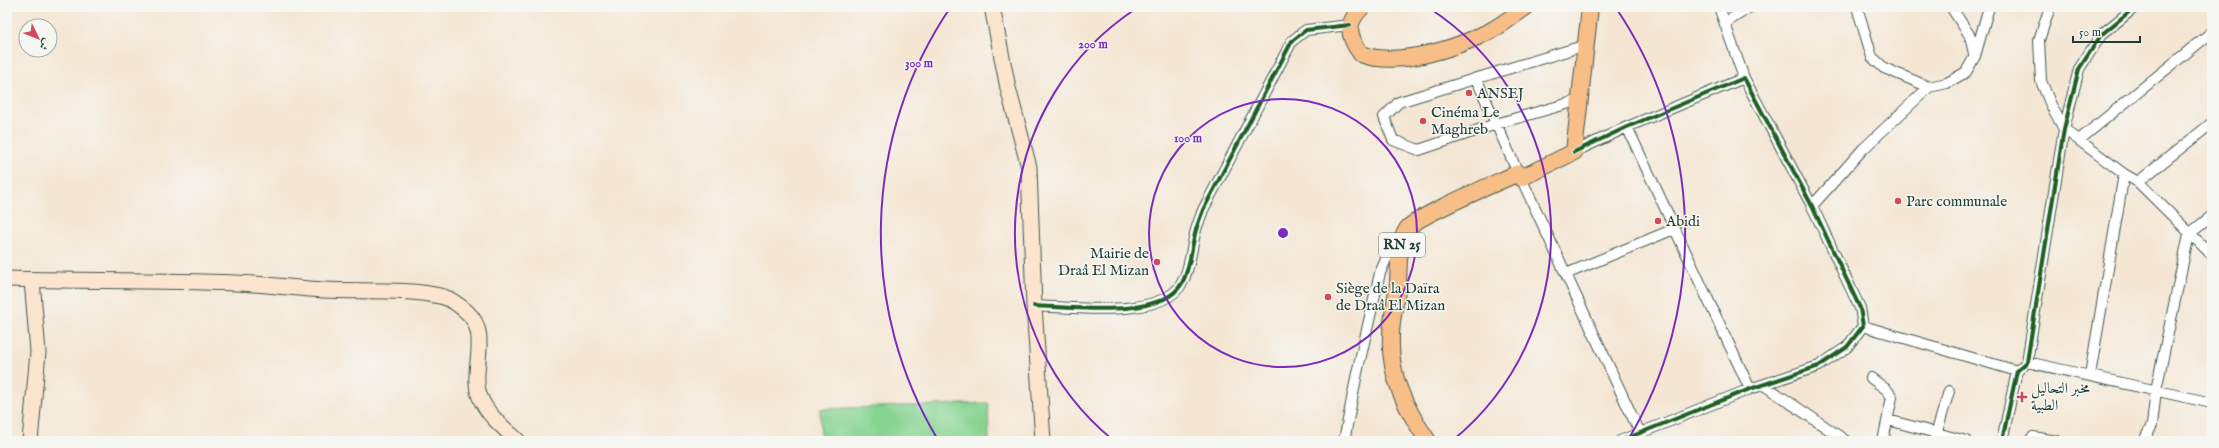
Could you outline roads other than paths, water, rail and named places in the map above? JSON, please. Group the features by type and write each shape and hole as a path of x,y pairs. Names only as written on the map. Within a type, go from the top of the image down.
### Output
{"main road":[{"path":"992,7 1008,88 1029,167 1034,306 1043,441"},
{"path":"1362,7 1354,15 1350,24 1350,35 1361,54 1386,59 1403,58 1442,49 1470,40 1491,31 1526,7"},
{"path":"1574,152 1590,7"},
{"name":"RN 25","path":"1428,441 1402,399 1391,360 1391,336 1403,240 1407,229 1415,221 1574,152"},
{"path":"7,279 236,283 323,290 420,293 444,297 461,306 475,323 480,339 476,386 480,398 488,412 518,441"},
{"path":"30,441 38,352 32,280"}],"street":[{"path":"1620,441 1750,389 1819,366 1847,347 1863,326 1860,308 1812,206 1744,78 1719,7"},
{"path":"1725,23 1750,7"},
{"path":"1857,7 1872,57 1884,68 1929,87"},
{"path":"1951,7 1970,36 1975,56"},
{"path":"1812,206 1863,149 1929,87 1947,83 1966,72 1975,56 1989,7"},
{"path":"2050,7 2039,40 2041,81 2064,129 2124,174 2138,182 2189,234 2212,255"},
{"path":"2002,441 2017,372 2027,362 2064,129 2079,69 2089,51 2101,35 2135,7"},
{"path":"1034,306 1101,309 1128,307 1154,304 1174,295 1183,283 1191,258 1196,230 1203,210 1292,41 1306,30 1350,24"},
{"path":"2079,140 2212,32"},
{"path":"1580,100 1496,124 1419,150 1393,140 1388,131 1384,117 1399,102 1586,45"},
{"path":"1476,78 1640,433"},
{"path":"1574,152 1627,127 1744,78"},
{"path":"2138,182 2212,123"},
{"path":"1627,127 1750,389"},
{"path":"2090,376 2124,174"},
{"path":"2144,441 2152,425 2156,390 2189,234 2212,216"},
{"path":"1566,274 1674,229"},
{"path":"1344,441 1357,373 1380,273 1387,257 1403,240"},
{"path":"1863,326 2017,372"},
{"path":"2027,362 2212,403"},
{"path":"1871,378 1887,390 1892,397 1883,441"},
{"path":"1764,385 1846,441"},
{"path":"1936,437 1949,391"},
{"path":"1888,420 1936,437 1966,441"},
{"path":"2029,441 2033,438 2042,437 2057,441"}],"place":[{"name":"ANSEJ","path":"1469,93"},
{"name":"Cinéma Le Maghreb","path":"1423,121"},
{"name":"Parc communale","path":"1898,201"},
{"name":"Abidi","path":"1658,221"},
{"name":"Mairie de Draâ El Mizan","path":"1157,262"},
{"name":"Siège de la Daïra de Draâ El Mizan","path":"1328,297"},
{"name":"مخبر التحاليل الطبية","path":"2022,397"}]}
